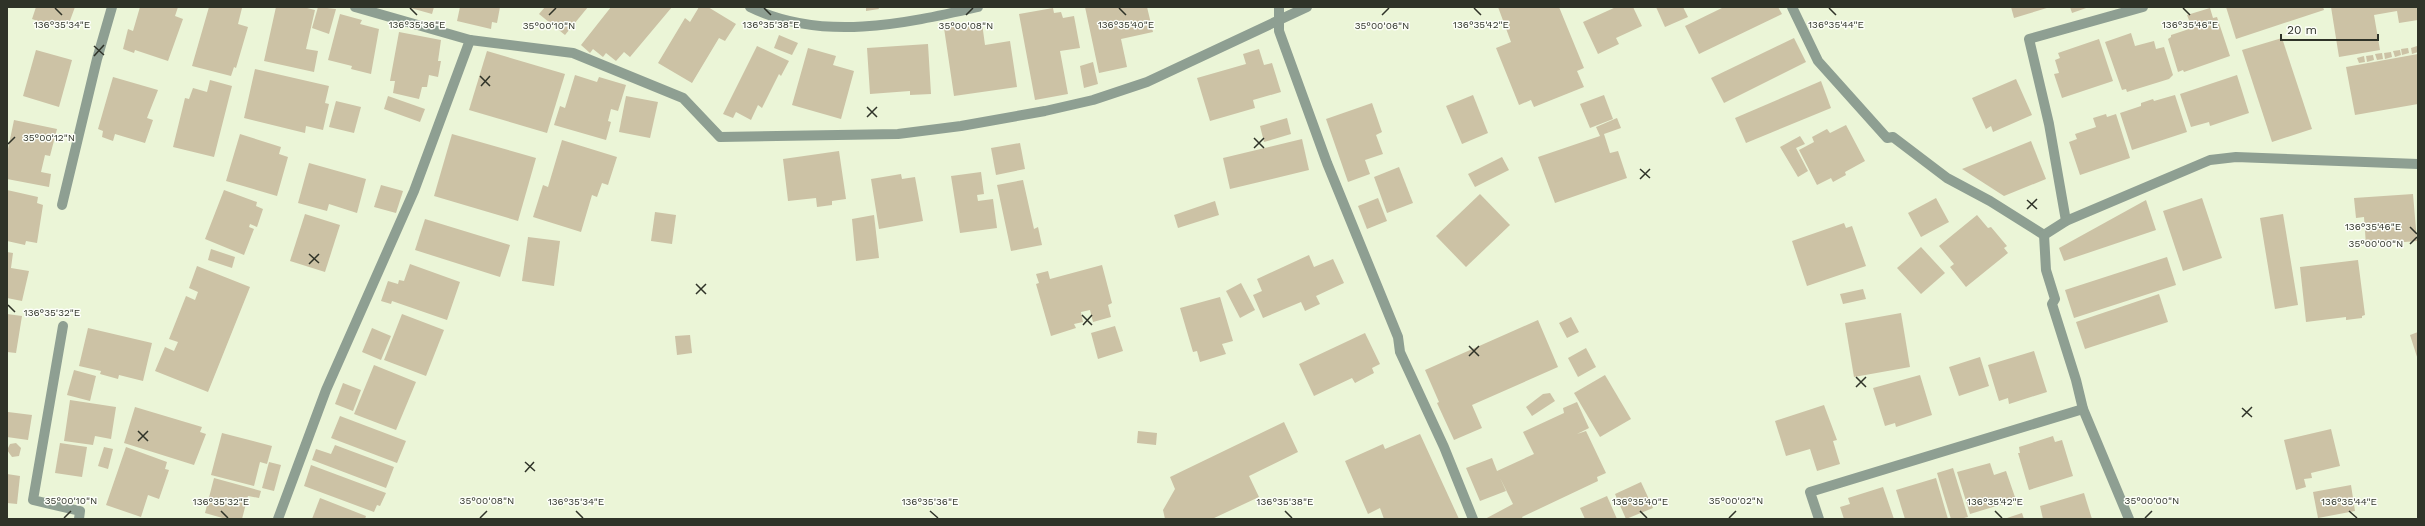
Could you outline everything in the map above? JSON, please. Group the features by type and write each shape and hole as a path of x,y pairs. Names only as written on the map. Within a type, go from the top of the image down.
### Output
{"street":[{"path":"62,205 96,59 112,7"},
{"path":"355,7 470,40 573,53 683,98 720,137 898,134 976,123 1094,100 1147,82 1280,18 1307,7"},
{"path":"750,7 786,20 844,27 924,19 978,7"},
{"path":"1278,7 1280,18 1279,31 1326,163 1398,337 1400,352 1444,447 1473,519"},
{"path":"1792,7 1818,61 1887,138 1893,137 1947,178 1990,201 2044,235"},
{"path":"2066,221 2049,124 2029,39 2143,7"},
{"path":"278,519 326,390 414,191 470,40"},
{"path":"2044,235 2066,221 2210,160 2236,157 2418,164"},
{"path":"2044,235 2046,270 2055,299 2052,304 2076,380 2083,409 2129,519"},
{"path":"63,326 33,500 80,510 79,519"},
{"path":"1819,519 1810,492 2083,409"}],"building":[{"path":"36,7 75,7 68,26 57,22 55,27 32,19"},
{"path":"140,7 178,7 175,16 183,19 168,61 135,50 134,53 123,49 128,29 133,31"},
{"path":"209,7 242,8 238,24 248,27 236,68 234,67 231,76 192,66"},
{"path":"276,7 303,7 315,10 306,49 318,51 314,72 264,61"},
{"path":"318,7 336,9 329,34 312,28"},
{"path":"407,7 434,7 432,14"},
{"path":"460,7 500,7 497,23 492,22 491,29 457,21"},
{"path":"545,7 588,7 565,35 539,14"},
{"path":"611,7 672,7 630,57 624,52 616,61 606,53 603,57 593,49 590,53 581,45"},
{"path":"699,7 708,7 736,24 725,41 719,38 692,83 658,63 685,18 690,22"},
{"path":"866,7 878,7 879,9 866,11"},
{"path":"1085,7 1147,7 1153,32 1121,39 1127,67 1099,73"},
{"path":"1498,7 1559,7 1584,68 1577,71 1584,87 1534,107 1531,100 1519,105 1496,48 1511,42"},
{"path":"1616,7 1633,7 1642,26 1616,38 1619,44 1598,54 1583,22"},
{"path":"1656,7 1683,7 1688,17 1665,27"},
{"path":"1724,7 1778,7 1782,14 1699,54 1685,26"},
{"path":"2011,7 2050,7 2014,18"},
{"path":"2070,7 2089,7 2072,13"},
{"path":"2226,7 2323,7 2324,10 2236,39"},
{"path":"2331,7 2418,7 2418,20 2399,23 2397,11 2374,15 2380,50 2339,57"},
{"path":"1053,8 1054,13 1061,12 1063,18 1074,16 1080,48 1060,51 1068,94 1035,100 1019,14"},
{"path":"2210,8 2213,18 2217,17 2230,56 2184,72 2183,70 2178,72 2168,39 2171,35 2192,28 2187,15"},
{"path":"340,14 362,20 360,24 379,29 371,74 351,69 352,66 328,60"},
{"path":"982,23 985,45 1010,41 1017,87 954,96 944,28"},
{"path":"399,32 441,40 438,61 441,61 438,77 429,75 427,87 422,87 419,99 393,93 395,81 390,81"},
{"path":"2131,33 2135,46 2154,41 2156,49 2164,47 2173,75 2169,79 2127,92 2126,89 2122,90 2105,42"},
{"path":"779,35 798,43 792,55 774,48"},
{"path":"1794,38 1806,62 1724,103 1711,78"},
{"path":"2282,38 2312,129 2272,142 2242,50"},
{"path":"2099,39 2113,81 2062,98 2054,74 2059,73 2055,60 2060,58 2058,53"},
{"path":"928,44 931,94 910,95 910,91 870,94 867,48"},
{"path":"757,46 789,61 781,76 779,74 762,108 758,105 751,120 736,112 733,118 723,114"},
{"path":"2417,46 2418,52 2412,54 2411,48"},
{"path":"808,48 836,56 833,65 854,71 841,119 792,105"},
{"path":"2408,48 2409,53 2402,55 2401,49"},
{"path":"1259,49 1264,65 1272,63 1281,92 1253,100 1255,108 1210,121 1197,78 1246,64 1243,54"},
{"path":"36,50 72,60 59,107 23,96"},
{"path":"2400,50 2401,55 2395,57 2393,51"},
{"path":"487,51 565,74 547,133 469,110"},
{"path":"2391,52 2392,57 2385,59 2384,53"},
{"path":"2382,53 2383,59 2377,60 2375,54"},
{"path":"2418,54 2418,104 2355,115 2346,67"},
{"path":"2373,55 2374,60 2367,62 2366,56"},
{"path":"2364,56 2365,62 2359,63 2357,58"},
{"path":"1093,62 1098,84 1084,88 1080,66"},
{"path":"255,69 329,86 325,103 329,104 323,130 306,126 305,133 244,118"},
{"path":"575,75 597,82 599,77 626,85 618,111 611,109 608,121 611,122 606,140 554,125 560,106 565,108"},
{"path":"2237,75 2249,113 2210,126 2209,122 2191,127 2180,94"},
{"path":"113,77 158,90 147,118 153,120 145,143 115,134 113,141 102,137 103,131 98,129"},
{"path":"2016,79 2032,115 1993,132 1991,126 1986,129 1972,98"},
{"path":"210,80 232,86 214,157 173,147 185,98 189,99 193,88 207,92"},
{"path":"1821,81 1831,108 1746,143 1735,118"},
{"path":"1473,95 1488,133 1462,144 1446,106"},
{"path":"1604,95 1613,119 1590,128 1580,104"},
{"path":"2175,95 2187,132 2132,150 2120,113 2141,106 2141,103 2153,99 2154,101"},
{"path":"388,96 425,109 420,122 384,109"},
{"path":"626,96 658,102 650,138 619,132"},
{"path":"336,101 361,107 354,133 329,127"},
{"path":"1372,103 1382,132 1376,135 1383,154 1365,160 1370,174 1348,182 1326,119"},
{"path":"2106,114 2107,117 2116,114 2130,158 2080,175 2069,142 2077,139 2075,134 2096,127 2093,118"},
{"path":"1287,118 1291,134 1264,142 1260,126"},
{"path":"1617,118 1621,128 1604,134 1610,153 1618,151 1627,178 1555,203 1538,157 1600,136 1596,127"},
{"path":"14,120 57,129 50,156 45,155 41,172 51,174 49,187 7,179 7,154"},
{"path":"1846,125 1865,161 1845,172 1846,175 1833,182 1831,178 1817,185 1799,150 1814,142 1812,137 1827,129 1830,133"},
{"path":"240,134 281,147 279,154 288,157 277,196 226,181"},
{"path":"452,134 536,158 518,221 434,196"},
{"path":"1800,136 1805,144 1796,148 1808,171 1798,177 1780,147"},
{"path":"1302,139 1309,170 1230,189 1223,158"},
{"path":"562,140 617,157 608,185 602,183 597,197 592,195 581,232 533,217 543,185 548,187"},
{"path":"2031,141 2046,179 2004,196 1962,169"},
{"path":"1020,143 1025,169 996,175 991,148"},
{"path":"839,151 846,199 832,201 832,205 817,207 816,198 788,201 783,159"},
{"path":"1502,157 1509,170 1475,187 1468,174"},
{"path":"309,163 366,179 357,213 329,204 327,211 298,203"},
{"path":"1399,167 1413,203 1387,213 1374,177"},
{"path":"981,172 984,194 977,195 978,201 993,199 997,228 960,233 951,176"},
{"path":"901,174 902,179 915,177 923,221 879,229 871,179"},
{"path":"1023,180 1034,229 1038,227 1042,245 1011,251 997,185"},
{"path":"381,185 403,191 396,213 374,207"},
{"path":"7,190 38,197 37,203 43,205 37,243 26,241 25,245 7,241"},
{"path":"224,190 257,202 256,206 263,209 257,227 250,224 249,227 254,229 244,255 205,239"},
{"path":"1480,194 1510,225 1466,267 1436,236"},
{"path":"2413,194 2417,241 2366,245 2364,217 2356,218 2354,198"},
{"path":"1378,198 1387,221 1367,229 1358,206"},
{"path":"1936,198 1949,222 1921,237 1908,213"},
{"path":"2202,198 2222,258 2183,271 2163,211"},
{"path":"2146,200 2156,230 2064,261 2059,248"},
{"path":"1215,201 1219,215 1178,228 1174,215"},
{"path":"655,212 676,215 672,244 651,241"},
{"path":"305,214 340,225 325,272 290,261"},
{"path":"2283,214 2298,305 2275,309 2260,218"},
{"path":"874,215 879,258 856,261 852,219"},
{"path":"1977,215 1988,228 1991,227 2007,246 2004,248 2008,253 1966,287 1950,267 1954,264 1939,246"},
{"path":"425,219 510,245 500,277 415,250"},
{"path":"1844,223 1846,228 1852,226 1866,266 1807,286 1792,241"},
{"path":"528,237 560,241 554,286 522,281"},
{"path":"1921,247 1945,273 1921,294 1897,268"},
{"path":"211,249 235,257 232,268 208,260"},
{"path":"7,252 13,253 11,268 29,271 22,301 7,298"},
{"path":"1309,255 1314,267 1333,259 1344,283 1316,296 1320,304 1305,311 1301,302 1263,318 1253,295 1262,291 1257,279"},
{"path":"2167,257 2176,285 2074,318 2065,290"},
{"path":"2358,260 2365,315 2362,316 2362,318 2346,320 2346,317 2306,322 2300,267"},
{"path":"410,264 460,282 447,320 392,301 391,304 381,301 388,281 398,284 399,280 404,281"},
{"path":"1102,265 1112,303 1108,305 1111,317 1093,322 1090,310 1081,312 1083,322 1074,324 1076,328 1051,336 1036,284 1039,283 1036,274 1048,271 1050,279"},
{"path":"197,266 250,287 208,392 155,371 165,347 174,351 178,342 169,339 186,296 195,300 198,292 189,288"},
{"path":"1241,283 1255,310 1240,318 1226,291"},
{"path":"1863,289 1866,299 1843,304 1840,294"},
{"path":"2159,294 2168,322 2085,349 2076,322"},
{"path":"1220,297 1233,341 1222,344 1226,354 1200,362 1197,351 1193,352 1180,308"},
{"path":"1901,313 1910,367 1854,377 1845,323"},
{"path":"7,314 22,316 16,353 7,352"},
{"path":"402,314 444,330 426,376 384,360"},
{"path":"1571,317 1579,332 1567,338 1559,323"},
{"path":"1538,320 1558,367 1472,405 1482,428 1454,440 1437,403 1439,402 1425,370"},
{"path":"1115,326 1123,351 1098,359 1091,333"},
{"path":"88,328 152,343 143,381 119,375 118,379 100,374 101,371 79,366"},
{"path":"372,328 391,336 381,360 362,352"},
{"path":"2418,332 2418,360 2410,335"},
{"path":"1365,333 1380,364 1372,368 1374,373 1355,383 1352,378 1314,396 1299,364"},
{"path":"690,335 692,353 677,355 675,336"},
{"path":"1586,348 1596,367 1578,377 1568,358"},
{"path":"2034,351 2047,392 2009,404 2008,398 1999,401 1988,365"},
{"path":"1980,357 1989,386 1959,396 1949,367"},
{"path":"374,365 416,382 396,430 354,414"},
{"path":"74,370 96,376 90,401 67,395"},
{"path":"1605,375 1631,419 1600,437 1574,393"},
{"path":"1920,375 1932,415 1896,427 1895,423 1885,426 1873,388"},
{"path":"343,383 361,390 353,411 335,404"},
{"path":"1550,393 1555,401 1532,416 1526,407 1543,394"},
{"path":"70,400 116,407 111,439 95,436 93,445 64,441"},
{"path":"1577,402 1589,428 1577,434 1586,431 1606,473 1597,477 1598,481 1522,517 1523,519 1485,519 1513,504 1500,478 1506,491 1480,501 1466,468 1492,458 1497,471 1534,454 1523,432 1564,413 1563,408"},
{"path":"1824,405 1837,440 1833,441 1840,464 1817,471 1810,449 1786,456 1775,421"},
{"path":"135,407 202,427 200,432 206,434 194,465 124,443"},
{"path":"8,412 32,415 28,440 7,437"},
{"path":"340,416 406,441 397,463 331,438"},
{"path":"1284,422 1298,452 1249,476 1259,497 1212,519 1165,519 1163,510 1175,489 1170,477"},
{"path":"2331,429 2340,466 2311,473 2312,478 2304,479 2306,487 2296,490 2284,440"},
{"path":"1138,431 1157,433 1156,445 1137,443"},
{"path":"222,433 272,446 267,464 260,462 254,486 211,475"},
{"path":"1420,434 1459,519 1384,519 1380,508 1368,514 1345,461 1383,444 1385,449"},
{"path":"2053,436 2055,442 2062,440 2073,476 2029,490 2018,453 2020,453 2019,447"},
{"path":"16,443 21,448 19,456 12,457 7,450 10,444"},
{"path":"60,443 87,447 82,477 55,473"},
{"path":"335,445 394,467 386,488 312,460 316,449 331,454"},
{"path":"104,447 113,449 108,469 98,466"},
{"path":"126,447 167,462 165,469 169,470 159,499 148,495 141,517 106,505"},
{"path":"269,462 281,465 274,491 262,488"},
{"path":"1990,463 1994,475 2006,471 2016,500 1970,514 1957,472"},
{"path":"311,465 386,493 380,506 377,505 374,512 304,486"},
{"path":"1953,468 1968,517 1960,519 1951,519 1937,473"},
{"path":"7,474 20,476 17,504 7,503"},
{"path":"214,478 261,491 259,498 248,496 242,519 226,519 205,513"},
{"path":"1936,478 1948,519 1905,519 1896,490"},
{"path":"1641,482 1653,508 1626,519 1615,494"},
{"path":"2351,485 2355,511 2318,518 2313,492"},
{"path":"1883,487 1894,519 1844,519 1840,507 1850,504 1848,498"},
{"path":"2084,493 2092,519 2043,519 2040,506"},
{"path":"1607,496 1617,519 1585,519 1580,508"},
{"path":"320,498 366,516 365,519 312,519"},
{"path":"2022,513 2024,519 2004,519"}]}
